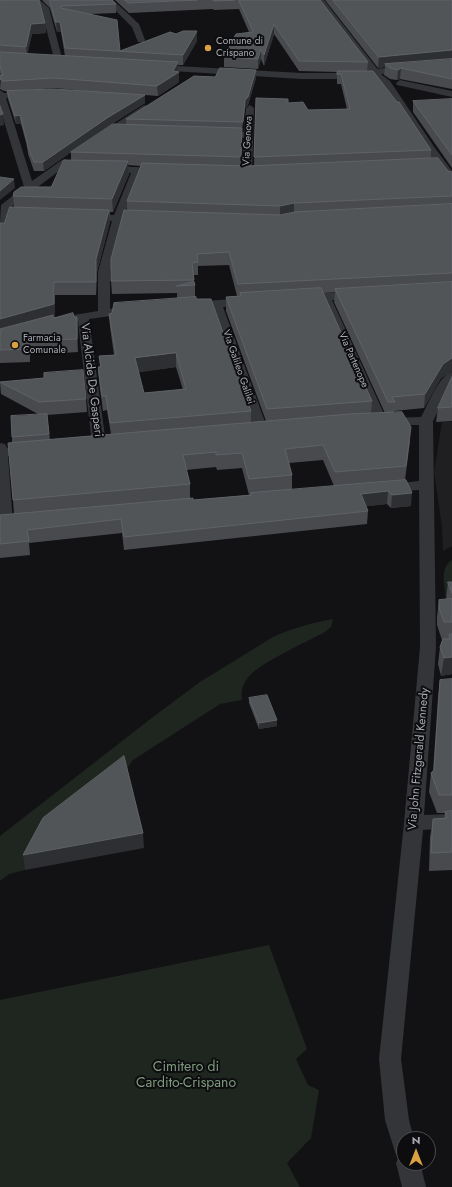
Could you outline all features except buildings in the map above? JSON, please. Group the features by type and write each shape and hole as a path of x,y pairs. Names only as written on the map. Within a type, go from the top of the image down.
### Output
{"street":[{"path":"36,0 45,8 59,62"},
{"path":"109,0 136,26 141,40"},
{"path":"319,0 382,79 452,179"},
{"path":"152,67 382,79 398,86 400,86 400,83 452,94"},
{"path":"382,79 413,68"},
{"path":"189,82 198,70"},
{"path":"29,188 1,94 40,94"},
{"path":"93,142 148,101"},
{"name":"Via Genova","path":"247,173 250,108"},
{"path":"111,130 126,130"},
{"path":"210,134 249,135"},
{"path":"41,216 1,217 6,205 75,155"},
{"path":"426,165 441,165"},
{"path":"57,168 168,171"},
{"path":"104,313 104,272 118,218 137,170"},
{"path":"79,217 156,219"},
{"path":"290,299 365,295"},
{"name":"Via Partenope","path":"325,297 375,422 426,421"},
{"path":"182,306 260,301"},
{"name":"Via Galileo Galilei","path":"216,304 260,430"},
{"path":"44,325 83,316 144,308"},
{"name":"Via Alcide De Gasperi","path":"83,316 99,444"},
{"name":"Via John Fitzgerald Kennedy","path":"400,1131 397,1120 390,1059 414,823 428,647 426,421 448,379 452,376"},
{"path":"245,432 275,429"},
{"path":"84,446 114,443"},
{"path":"22,521 3,523 0,450 46,449"},
{"path":"371,490 426,485"},
{"path":"428,647 446,647"},
{"path":"414,823 452,821"},
{"path":"410,1171 414,1187"}],"shaded area":[{"path":"442,422 452,422 452,546 443,551 442,527 434,472"}],"green space":[{"path":"452,560 452,599 446,599 444,572 448,563"},
{"path":"333,619 331,627 325,632 271,660 252,673 243,687 242,700 220,704 133,760 125,771 25,870 9,874 0,881 0,836 200,682 273,637 302,626"},
{"name":"Cimitero di Cardito-Crispano","path":"269,945 307,1049 296,1059 308,1085 319,1090 311,1138 287,1163 300,1187 0,1187 0,1000"}],"place":[{"name":"Comune di Crispano","path":"208,48"},
{"name":"Farmacia Comunale","path":"15,345"}]}
